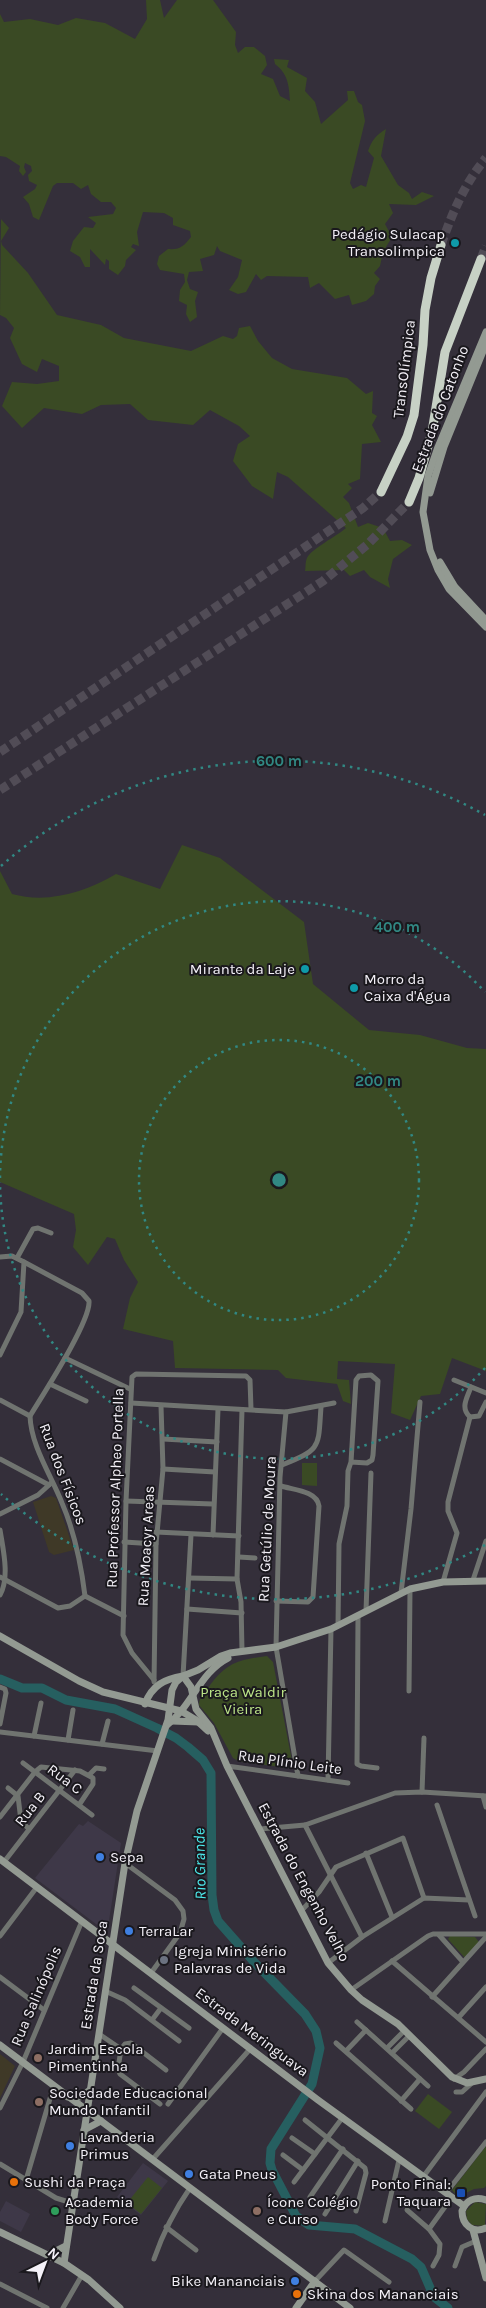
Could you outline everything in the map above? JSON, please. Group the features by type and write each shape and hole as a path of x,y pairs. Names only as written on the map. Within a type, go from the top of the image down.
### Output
{"highway":[{"name":"TransOlímpica","path":"381,492 407,437 414,415 423,345 425,310 431,278 442,245"},
{"path":"409,502 419,478 432,432 445,352 481,259"}],"street":[{"name":"Estrada do Catonho","path":"486,332 435,455 428,476 423,512 430,550 449,589 486,627"},
{"name":"Estrada do Catonho","path":"486,344 432,479 428,512 435,550 442,568 455,587 486,620"},
{"path":"17,1258 33,1228 51,1233"},
{"path":"0,1257 5,1255 24,1262 21,1312 0,1356"},
{"name":"Rua dos Físicos","path":"24,1262 82,1293 89,1301 85,1317 65,1358 30,1416 33,1435 51,1484 70,1524 80,1560 85,1596"},
{"path":"65,1358 130,1389"},
{"name":"Rua Professor Alpheo Portella","path":"154,1684 125,1641 123,1635 124,1542 132,1377 136,1374 246,1376 250,1380 251,1409"},
{"path":"328,1780 339,1544 347,1506 356,1380 359,1376 371,1375 378,1381 372,1460 367,1463 351,1462"},
{"path":"454,1380 486,1393"},
{"path":"50,1384 86,1401"},
{"path":"470,1417 466,1413 464,1406 471,1387"},
{"path":"0,1400 30,1416"},
{"path":"401,1593 411,1509 420,1402"},
{"path":"470,1417 479,1416 486,1402"},
{"path":"131,1403 286,1412 321,1407 334,1403"},
{"name":"Rua Moacyr Areas","path":"154,1684 156,1532 163,1470 161,1406"},
{"path":"282,1465 308,1454 318,1445 321,1407"},
{"path":"213,1535 218,1409"},
{"path":"240,1651 242,1613 237,1579 240,1557 242,1410"},
{"name":"Rua Getúlio de Moura","path":"286,1412 276,1601 276,1647 298,1776"},
{"path":"443,1582 457,1533 448,1511 448,1502 470,1417"},
{"path":"163,1439 217,1442"},
{"path":"0,1458 51,1484 38,1495 0,1514"},
{"path":"163,1470 214,1472"},
{"path":"366,1612 372,1473"},
{"path":"276,1601 308,1602 313,1596 319,1506 318,1500 313,1495 281,1486"},
{"path":"126,1501 214,1504"},
{"path":"0,1530 2,1579 0,1595"},
{"path":"156,1532 239,1536"},
{"path":"183,1676 191,1535"},
{"path":"473,1580 486,1541"},
{"path":"124,1542 156,1544"},
{"path":"240,1557 255,1558"},
{"path":"190,1578 237,1579"},
{"path":"2,1579 58,1608 70,1606 85,1596 124,1616"},
{"path":"145,1704 154,1684 183,1676 205,1667 221,1656 240,1651 276,1647 334,1628 410,1589 443,1582 486,1581"},
{"path":"409,1691 410,1589"},
{"path":"187,1609 242,1613"},
{"path":"358,1617 357,1764 377,1768"},
{"name":"Estrada do Engenho Velho","path":"0,1636 79,1681 103,1692 145,1704 181,1711 200,1722 215,1739"},
{"name":"Estrada da Soca","path":"64,2262 105,1991 114,1945 125,1863 133,1824 168,1725 192,1698 216,1666 240,1651"},
{"name":"Estrada do Engenho Velho","path":"183,1676 191,1687 196,1709 211,1728 227,1766 328,1963 351,1990 408,2033 454,2079 472,2083 486,2079"},
{"name":"Estrada da Soca","path":"168,1725 168,1709 174,1686 183,1676"},
{"path":"0,1687 4,1688 6,1693 0,1724"},
{"path":"34,1736 41,1703"},
{"path":"68,1740 72,1710"},
{"path":"168,1725 182,1720 200,1722"},
{"path":"102,1744 108,1721"},
{"path":"0,1732 102,1744 159,1747"},
{"path":"422,1792 424,1738"},
{"name":"Rua C","path":"23,1763 36,1770 92,1815"},
{"name":"Rua Plínio Leite","path":"227,1766 348,1783"},
{"path":"0,1818 36,1770 43,1767 75,1770 93,1778 93,1784 79,1805"},
{"path":"89,1775 96,1768 104,1770"},
{"name":"Rua B","path":"2,1861 29,1830 75,1770"},
{"path":"8,1788 18,1796 21,1820 29,1830"},
{"path":"260,1829 305,1825 387,1794 422,1792 484,1796 486,1807"},
{"path":"437,1805 474,1916"},
{"path":"305,1825 362,1937"},
{"path":"302,1910 336,1867 403,1838 424,1898"},
{"path":"366,1853 392,1917"},
{"name":"Estrada Meringuava","path":"2,1861 318,2100 464,2206"},
{"path":"125,1863 175,1900 183,1911 184,1919 180,1933 151,1973"},
{"path":"0,1936 37,1887"},
{"path":"328,1963 362,1937 424,1898 469,1900"},
{"name":"Rua Salinópolis","path":"0,2108 23,2062 82,1921"},
{"path":"439,1935 462,1962"},
{"path":"351,1990 428,1936 486,1936"},
{"path":"432,1996 486,1936"},
{"path":"392,1961 486,2042"},
{"path":"0,1977 44,2010"},
{"path":"134,1988 189,2028"},
{"path":"458,2017 486,1988"},
{"path":"105,1991 121,1998 179,2041"},
{"path":"152,2020 161,2008"},
{"path":"357,2022 428,2086"},
{"path":"168,2104 223,2028"},
{"path":"346,2051 366,2030"},
{"path":"387,2048 408,2033"},
{"path":"392,2053 408,2033"},
{"path":"99,2034 121,2049"},
{"path":"160,2104 120,2074 118,2069 121,2049 124,2044 131,2043 166,2070"},
{"path":"336,2043 411,2109"},
{"path":"0,2045 350,2308"},
{"path":"152,2160 251,2048"},
{"path":"454,2079 464,2072 486,2049"},
{"path":"461,2082 464,2072"},
{"path":"401,2101 420,2079"},
{"path":"456,2092 462,2092 472,2083"},
{"path":"26,2180 54,2085"},
{"path":"68,2096 80,2096 90,2089"},
{"path":"424,2177 486,2092"},
{"path":"294,2182 343,2117"},
{"path":"305,2120 363,2165 366,2173 356,2211"},
{"path":"84,2130 101,2122"},
{"path":"292,2138 314,2154"},
{"path":"428,2230 449,2195 486,2142"},
{"path":"310,2198 343,2149"},
{"path":"283,2155 303,2170"},
{"path":"385,2221 399,2160"},
{"path":"325,2214 358,2161"},
{"path":"0,2164 56,2198 72,2203"},
{"path":"154,2259 166,2227 190,2188"},
{"path":"486,2200 474,2199 464,2206 462,2217 464,2222 480,2229 476,2240 486,2278"},
{"path":"407,2210 440,2244 439,2255 433,2266"},
{"path":"166,2227 196,2250"},
{"path":"0,2232 64,2262 120,2308"},
{"path":"455,2266 462,2247 476,2240"},
{"path":"48,2255 66,2246"},
{"path":"296,2308 315,2281 344,2250 389,2282"},
{"path":"64,2308 82,2275"},
{"path":"0,2284 47,2308"}],"shaded area":[{"path":"51,1496 56,1498 74,1550 54,1555 49,1552 33,1502"},
{"path":"88,1821 121,1843 108,1927 104,1930 35,1878 79,1824 83,1826"},
{"path":"0,2054 15,2066 0,2098"},
{"path":"143,2163 168,2181 141,2215 117,2197"},
{"path":"6,2201 30,2214 21,2232 0,2221 0,2212"}],"green space":[{"path":"146,0 160,0 164,18 177,0 213,0 236,32 235,45 238,53 245,47 254,47 265,56 267,65 261,74 273,79 280,96 290,101 287,80 283,72 275,64 274,59 289,60 287,67 307,78 305,91 315,102 321,124 348,100 347,91 354,91 358,102 362,105 365,121 350,183 353,189 361,185 366,187 374,158 368,151 375,138 386,129 381,156 398,185 409,193 412,199 422,192 434,196 416,205 389,204 393,213 385,224 392,237 383,252 380,266 374,273 380,279 375,286 374,294 366,301 352,305 349,295 335,299 319,283 310,288 308,277 267,276 261,280 256,274 246,292 238,294 229,290 238,277 242,260 220,251 217,246 214,255 200,259 203,271 189,272 187,280 190,289 198,292 195,301 197,317 190,322 186,314 187,305 179,301 180,290 185,282 184,274 160,270 157,264 159,256 168,249 181,247 191,237 190,231 173,225 173,218 164,213 143,212 137,232 139,246 133,244 131,247 136,250 126,260 125,266 118,275 109,269 109,261 106,259 105,265 90,249 90,267 85,267 80,257 70,251 73,241 84,227 93,228 96,223 88,217 113,214 116,208 111,202 101,202 91,194 88,185 81,189 73,183 57,183 53,186 39,220 33,217 29,204 23,197 35,189 37,185 29,181 28,175 32,171 31,166 25,163 26,172 23,176 19,171 20,166 6,157 0,156 0,14 4,22 30,19 58,25 76,18 105,23 135,39 147,19"},
{"path":"1,219 9,228 1,241 2,245 28,273 57,315 101,325 124,338 191,351 223,336 233,339 237,336 239,328 250,326 258,341 272,358 292,369 347,378 366,394 373,391 372,413 377,416 372,425 381,442 362,444 360,479 348,484 352,488 343,497 349,503 358,527 368,523 383,528 390,541 402,540 412,545 393,559 388,579 390,588 370,577 364,570 350,576 344,570 305,571 306,560 309,554 346,528 288,477 277,472 273,499 252,486 233,461 238,444 250,436 239,426 210,410 193,425 148,420 130,404 101,405 82,414 44,408 22,428 2,406 12,382 37,384 59,381 59,366 42,359 37,372 22,364 10,338 14,328 6,318 0,315"},
{"path":"182,845 220,858 304,922 313,984 369,1030 420,1035 467,1048 486,1049 486,1371 452,1358 440,1394 421,1396 410,1420 391,1413 395,1364 338,1361 337,1379 349,1380 351,1404 343,1401 337,1384 286,1378 278,1370 175,1368 173,1341 123,1329 130,1298 138,1282 124,1260 115,1239 107,1237 88,1265 73,1247 76,1230 74,1214 0,1182 0,871 12,894 26,897 53,897 79,891 116,874 160,889"},
{"path":"302,1463 317,1463 317,1486 302,1485"},
{"name":"Praça Waldir Vieira","path":"267,1656 273,1662 292,1761 287,1768 238,1761 233,1758 214,1723 199,1705 203,1694 227,1668 240,1661"},
{"path":"450,1936 475,1937 479,1942 465,1958 448,1939"},
{"path":"428,2094 452,2112 439,2129 415,2111"},
{"path":"486,2146 486,2186 474,2189 458,2197 452,2190"},
{"path":"148,2177 162,2188 141,2214 127,2203"},
{"path":"475,2202 486,2204 485,2226 472,2225 467,2219 466,2211"}],"waterway":[{"name":"Rio Grande","path":"0,1679 22,1688 42,1688 66,1700 115,1709 176,1738 203,1760 211,1773 212,1895 218,1921 255,1963 305,2014 316,2031 320,2048 312,2084 271,2149 270,2163 272,2170 296,2216 309,2225 355,2229 412,2259 421,2267 434,2297 448,2308"}],"tunnel":[{"path":"441,245 459,200 471,178 486,158"},
{"path":"481,259 486,246"},
{"path":"0,752 363,508 381,492"},
{"path":"0,790 323,581 368,544 409,502"}],"place":[{"name":"Pedágio Sulacap Transolimpica","path":"455,243"},
{"name":"Mirante da Laje","path":"305,969"},
{"name":"Morro da Caixa d'Água","path":"354,988"},
{"name":"Sepa","path":"100,1857"},
{"name":"TerraLar","path":"129,1931"},
{"name":"Igreja Ministério Palavras de Vida","path":"164,1960"},
{"name":"Jardim Escola Pimentinha","path":"38,2058"},
{"name":"Sociedade Educacional Mundo Infantil","path":"39,2102"},
{"name":"Lavanderia Primus","path":"70,2146"},
{"name":"Gata Pneus","path":"189,2174"},
{"name":"Sushi da Praça","path":"14,2182"},
{"name":"Ponto Final: Taquara","path":"461,2193"},
{"name":"Academia Body Force","path":"55,2211"},
{"name":"Ícone Colégio e Curso","path":"257,2211"},
{"name":"Bike Mananciais","path":"295,2281"},
{"name":"Skina dos Mananciais","path":"297,2294"}]}
